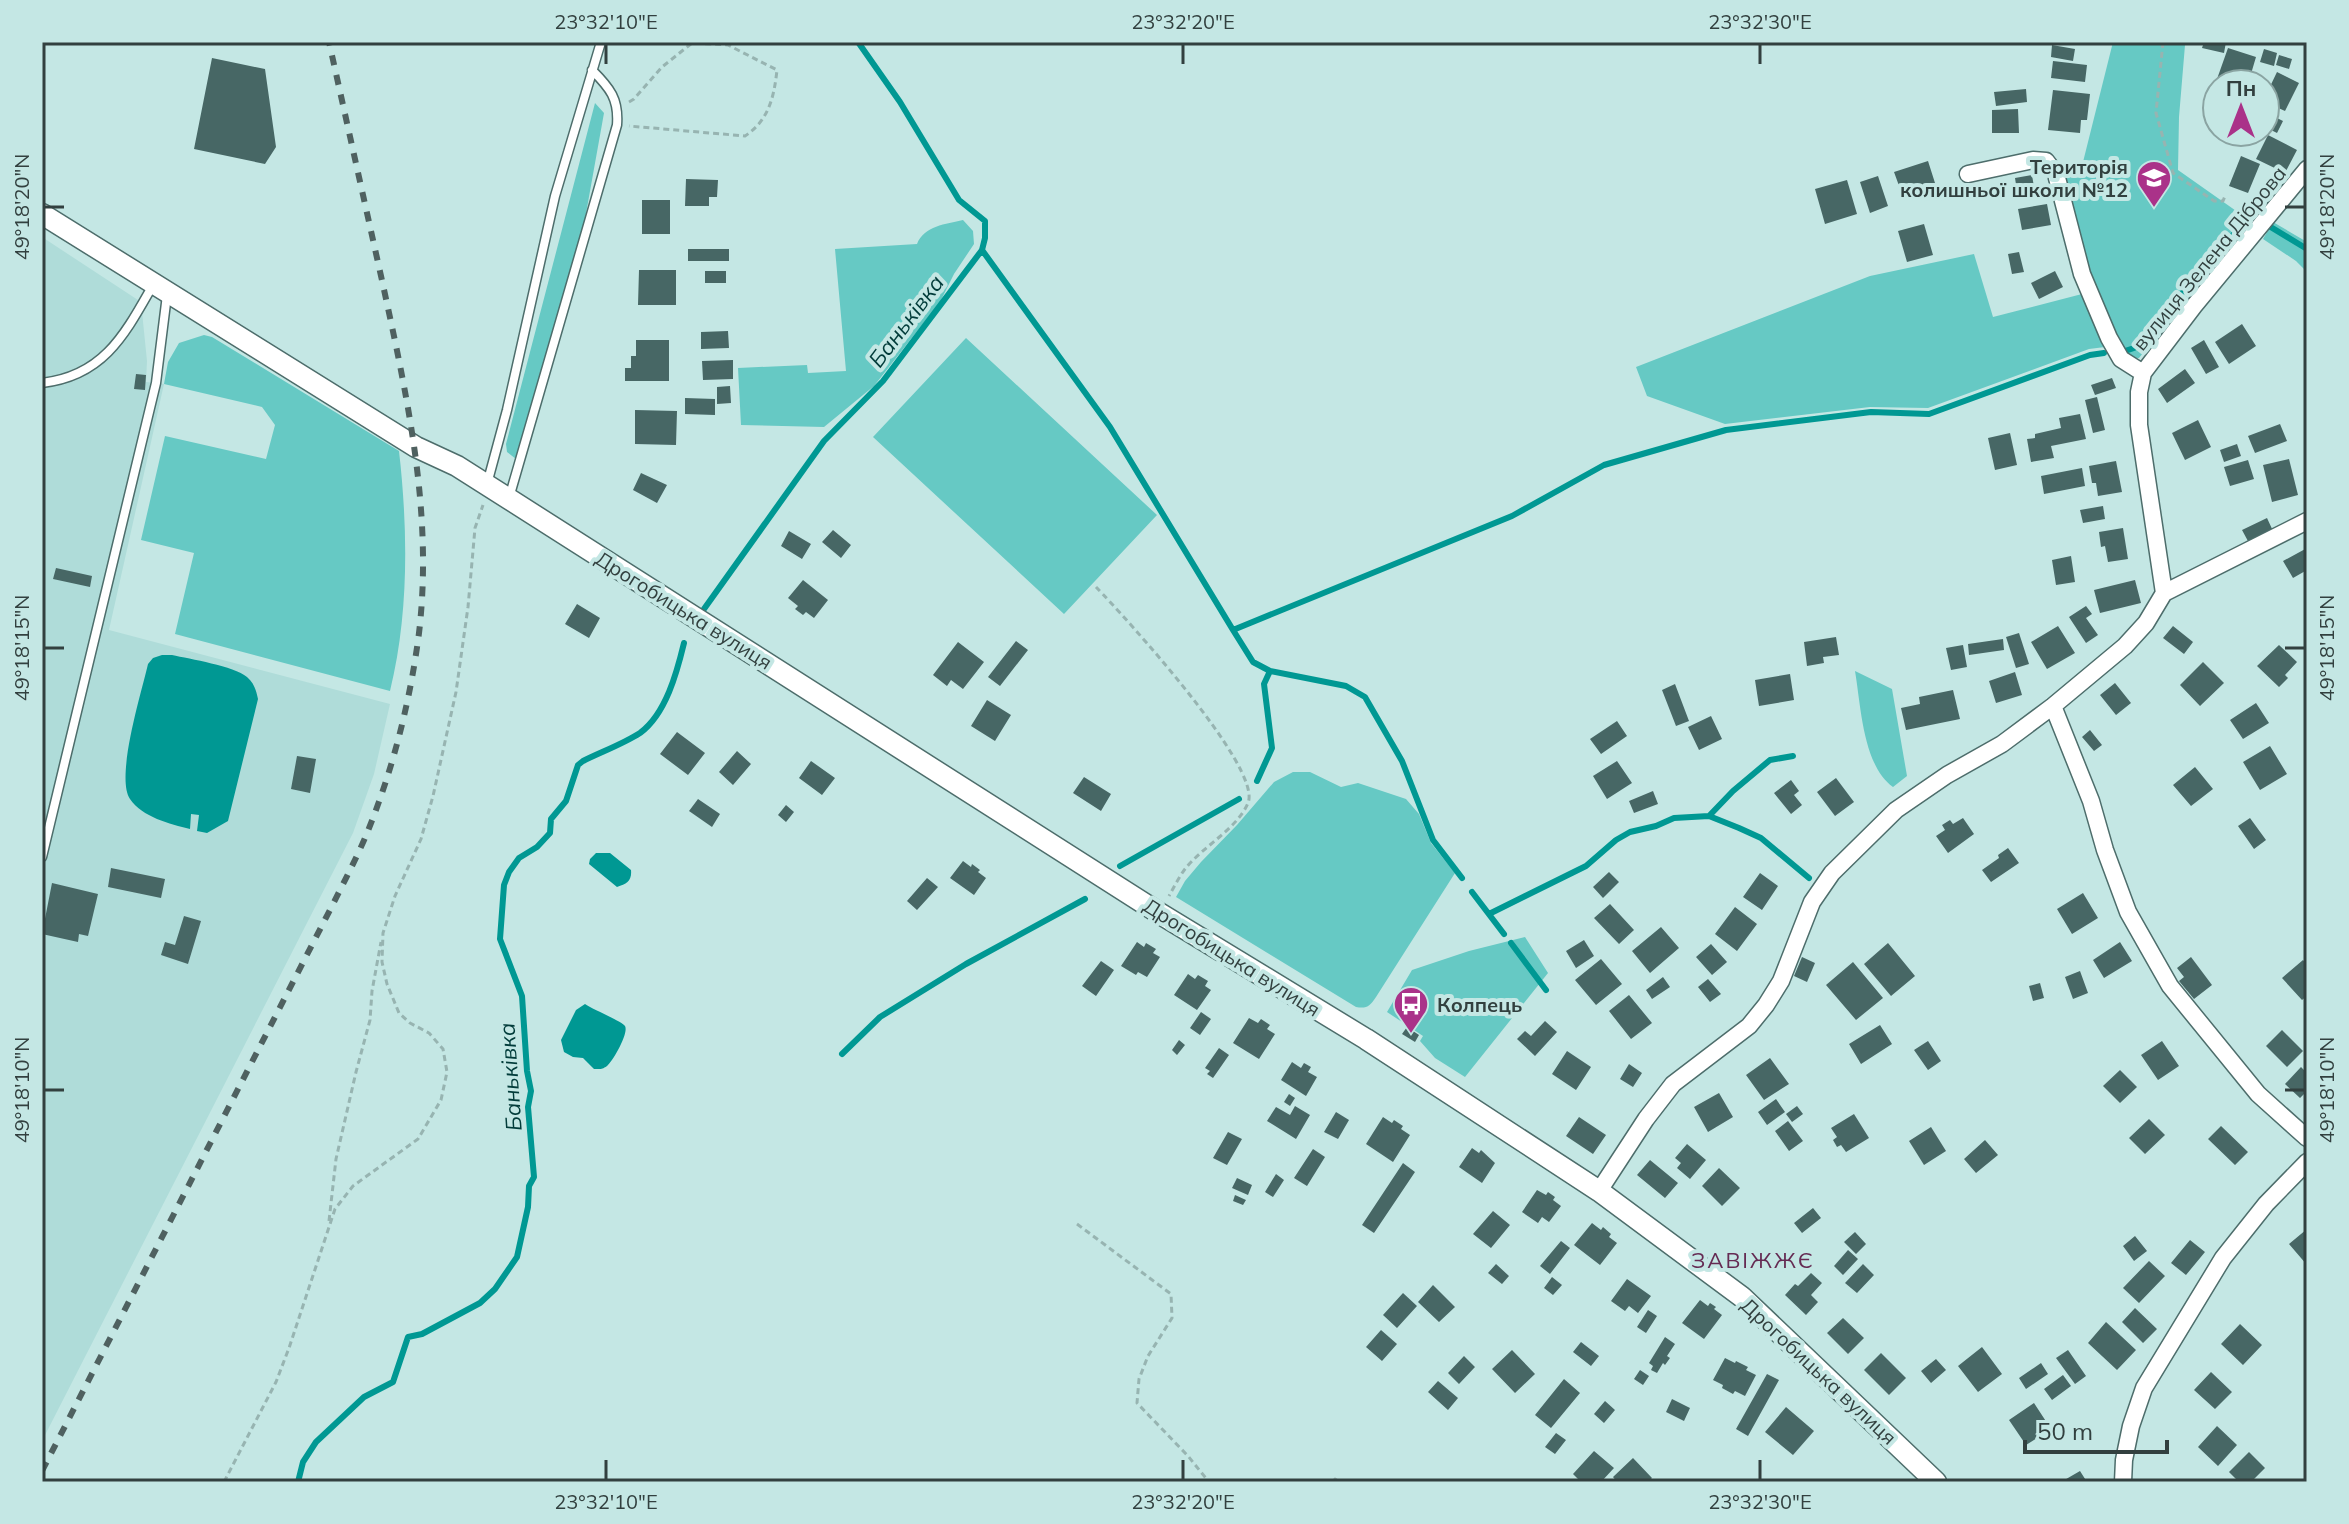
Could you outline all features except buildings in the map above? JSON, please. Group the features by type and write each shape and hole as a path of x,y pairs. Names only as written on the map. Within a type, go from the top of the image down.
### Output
{"street":[{"name":"вулиця Зелена Діброва","path":"1968,174 2033,160 2046,161 2056,174 2082,274 2109,338 2121,359 2143,373"},
{"name":"вулиця Зелена Діброва","path":"2164,593 2139,425 2139,392 2143,373 2186,315 2307,169"},
{"name":"Дрогобицька вулиця","path":"42,214 416,447 457,466 1159,913 1366,1039 1599,1191 1742,1297 1936,1482"},
{"path":"1599,1191 1673,1084 1749,1026 1766,1005 1781,981 1812,902 1832,873 1896,810 1947,775 2002,744 2053,706 2125,646 2146,623 2164,593 2307,521"},
{"path":"2053,706 2091,801 2128,912 2170,986 2258,1094 2307,1138"},
{"path":"2123,1482 2131,1426 2144,1388 2223,1258 2266,1204 2307,1162"}],"lane":[{"path":"496,491 507,410 555,196 601,42"},
{"path":"496,491 617,125 618,108 608,86 592,70"},
{"path":"42,383 81,372 96,364 161,289"},
{"path":"42,857 156,383 161,289"}],"path":[{"path":"2163,42 2156,113 2173,173 2214,201 2223,201 2225,196"},
{"path":"617,125 745,136 760,126 774,95 777,70 728,45 692,43 662,67 634,99 618,108"},
{"path":"329,1224 336,1159 370,1020 377,958 395,896 421,839 433,796 456,692 475,528 484,501 496,491"},
{"path":"1096,587 1137,630 1184,688 1230,751 1250,791 1249,802 1237,819 1185,869 1159,913"},
{"path":"224,1482 276,1382 335,1209 353,1186 418,1139 441,1100 447,1072 443,1049 429,1033 399,1013 382,962 383,933"},
{"path":"1077,1224 1171,1294 1172,1318 1148,1356 1139,1379 1137,1403 1209,1482"},
{"path":"1333,1482 1335,1479 1339,1482"}],"shaded area":[{"name":"Територія колишньої школи №12","path":"2113,42 2185,45 2178,170 2249,220 2139,358 2130,358 2117,335 2090,271 2064,169 2081,170"},
{"path":"595,103 604,113 585,219 521,455 516,459 507,452 506,444"},
{"path":"963,220 973,231 974,244 940,302 874,386 824,427 741,425 738,368 807,365 808,373 846,371 835,249 917,244 930,230"},
{"path":"2273,222 2307,242 2307,272 2263,239"},
{"path":"42,237 141,302 146,382 164,384 109,630 390,704 374,774 353,833 42,1441"},
{"path":"1974,254 1993,317 2082,294 2105,347 2089,349 1928,408 1870,407 1725,424 1647,396 1636,367 1870,276"},
{"path":"204,335 399,451 404,511 404,602 390,691 175,634 194,553 141,540 165,436 266,459 275,425 262,407 164,384 168,362 179,343"},
{"path":"966,338 1157,515 1064,614 873,437"},
{"path":"162,655 211,663 241,673 251,682 258,699 228,821 207,833 197,831 199,815 191,814 190,829 149,815 135,805 126,788 128,754 148,664"},
{"path":"1855,671 1892,689 1907,776 1893,787 1875,765 1869,750"},
{"path":"1293,772 1310,772 1341,787 1358,783 1406,799 1419,814 1431,843 1455,873 1376,997 1366,1007 1356,1007 1176,897 1201,862 1274,782"},
{"path":"596,853 610,853 631,870 628,882 617,887 589,864"},
{"path":"1525,937 1548,973 1465,1077 1435,1058 1420,1041 1423,1036 1387,1012 1412,970"},
{"path":"585,1004 625,1026 620,1047 602,1069 594,1069 583,1058 564,1052 561,1040 576,1010"}],"waterway":[{"name":"Баньківка","path":"704,609 824,441 883,381 982,250 985,221 959,200 900,102 858,42"},
{"path":"2269,226 2307,249"},
{"path":"2122,352 2134,348 2234,234"},
{"path":"982,250 1110,427 1233,630 1512,516 1604,465 1726,430 1871,412 1929,414 2090,355 2104,353"},
{"path":"1233,630 1253,662 1270,671 1346,686 1365,697 1402,761 1433,840 1462,878"},
{"name":"Баньківка","path":"298,1482 303,1462 316,1442 364,1397 393,1382 408,1337 422,1334 480,1303 495,1289 517,1257 528,1207 529,1186 534,1177 528,1107 531,1091 522,996 500,939 504,885 519,858 537,847 550,833 551,819 566,801 578,765 640,733 657,715 674,679 684,643"},
{"path":"1257,781 1272,748 1264,684 1270,671"},
{"path":"1709,816 1770,760 1793,756"},
{"path":"1120,866 1239,799"},
{"path":"1489,914 1586,866 1630,832 1674,818 1709,816 1739,828 1761,838 1809,878"},
{"path":"1472,892 1504,934"},
{"path":"842,1054 880,1017 966,964 1085,899"},
{"path":"1511,943 1546,990"}],"railway":[{"path":"42,1471 357,855 392,763 411,685 419,633 423,545 416,458 392,328 329,42"}],"place":[{"name":"Територія колишньої школи №12","path":"2154,209"},
{"name":"Колпець","path":"1411,1035"}],"district":[{"name":"ЗАВІЖЖЄ","path":"1753,1260"}]}
